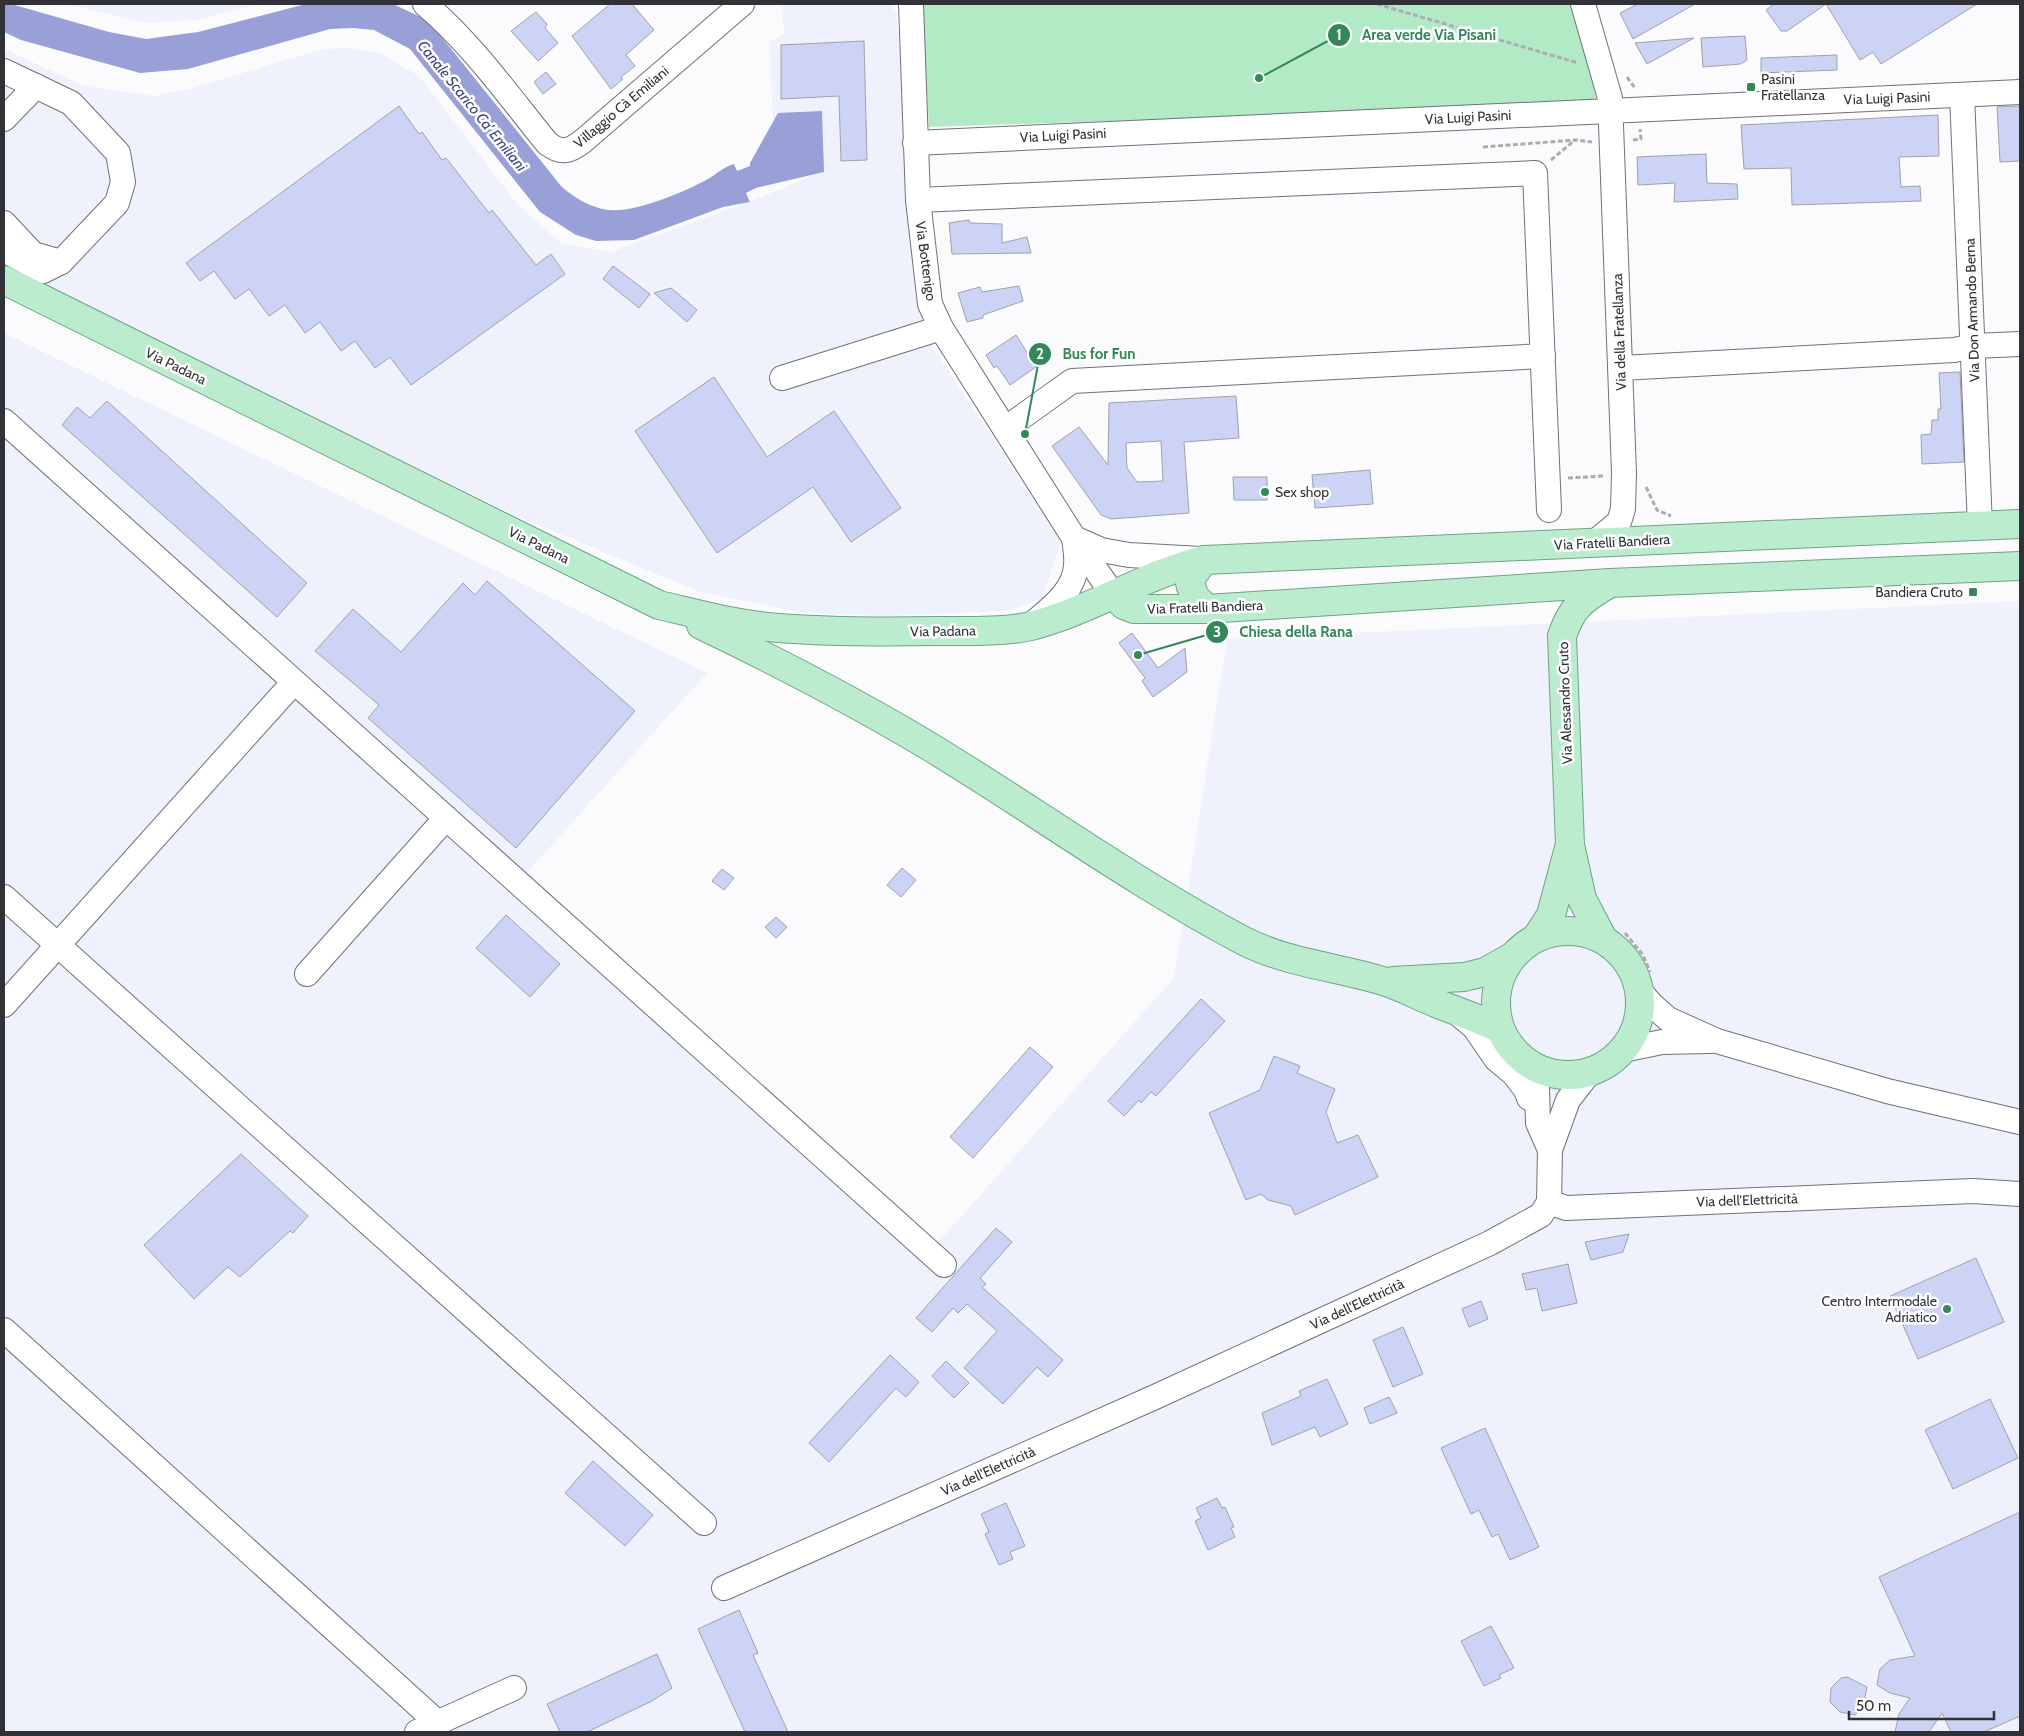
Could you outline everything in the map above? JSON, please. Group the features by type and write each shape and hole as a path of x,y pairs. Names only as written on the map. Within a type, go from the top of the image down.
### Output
{"main road":[{"name":"Via Padana","path":"4,280 48,277 659,605 730,621 777,628 896,632 968,631 1029,626 1072,614 1114,596"},
{"name":"Via Fratelli Bandiera","path":"2020,524 1204,560 1181,565 1114,596 1124,605 1134,609 1207,610 1610,582 2020,566"},
{"path":"1204,560 1193,575 1190,584 1195,598 1207,610"},
{"name":"Via Alessandro Cruto","path":"1610,582 1578,605 1569,616 1562,636 1570,844 1582,899 1612,934"},
{"path":"1540,587 1551,600 1562,636"},
{"path":"659,605 802,674 867,710 934,749 1130,875 1247,943 1281,954 1384,981 1480,1018 1500,1029"},
{"name":"Via Alessandro Cruto","path":"1537,936 1551,915 1570,844"},
{"path":"1559,930 1612,934 1620,952 1632,970 1645,982 1634,1032 1623,1050 1608,1064 1589,1073 1567,1076 1546,1072 1526,1062 1510,1047 1500,1029 1495,1004 1498,980 1510,958 1522,945 1537,936 1559,930"},
{"path":"1384,981 1464,978 1485,972 1510,958"}],"street":[{"name":"Villaggio Cà Emiliani","path":"425,4 446,22 472,51 547,143 556,150 563,152 574,148 583,141 742,4"},
{"name":"Via Bottenigo","path":"911,4 918,200 930,304 941,328 1074,538"},
{"name":"Via della Fratellanza","path":"1584,4 1609,90 1611,110 1624,473 1622,509 1619,522 1595,542"},
{"path":"4,71 72,103 118,153 123,182 117,203 48,277"},
{"path":"4,119 36,86"},
{"name":"Via Luigi Pasini","path":"915,143 2020,92"},
{"name":"Via Don Armando Berna","path":"1962,95 1974,346 1980,526"},
{"path":"918,200 1535,173 1549,510"},
{"path":"4,223 33,254 48,277"},
{"path":"4,250 48,277"},
{"path":"782,378 941,328"},
{"path":"1621,368 1954,350 1974,346 2020,344"},
{"path":"1005,429 1072,382 1544,356"},
{"path":"4,421 944,1265"},
{"path":"1029,626 1056,603 1070,586 1076,566 1074,538"},
{"name":"Via Fratelli Bandiera","path":"1074,538 1101,550 1129,555 1204,560"},
{"name":"Via Fratelli Bandiera","path":"1074,538 1114,596"},
{"path":"4,1005 294,682"},
{"path":"307,974 446,818"},
{"path":"4,897 704,1523"},
{"path":"1645,982 1652,1005 1668,1019 1717,1041 1887,1091 2020,1122"},
{"path":"1453,1009 1474,1027 1496,1058 1514,1074 1526,1090 1550,1150"},
{"path":"1623,1050 1662,1042 1717,1041"},
{"path":"1526,1062 1536,1089 1538,1123"},
{"path":"1550,1202 1550,1150 1568,1100 1589,1073"},
{"name":"Via dell'Elettricità","path":"724,1588 1155,1397 1490,1243 1541,1216 1550,1202 1566,1208 1973,1191 2020,1195"},
{"path":"4,1330 428,1727 514,1688"}],"path":[{"path":"1377,4 1586,65"},
{"path":"1625,140 1641,139 1640,122"},
{"path":"1535,173 1576,140"},
{"path":"1483,147 1576,140 1600,142"},
{"path":"1594,142 1594,152"},
{"path":"1547,479 1606,476"},
{"path":"1646,480 1648,496 1656,510 1674,517"},
{"path":"1612,934 1643,955 1645,982"}],"shaded area":[{"path":"66,4 258,4 198,20 146,23"},
{"path":"782,4 887,4 896,11 923,333 1061,541 1043,598 1009,611 884,616 806,613 700,592 519,517 412,468 137,333 4,264 4,49 84,86 153,96 190,89 315,51 345,47 380,53 419,76 518,205 561,243 611,252 754,200 819,173 822,118 773,119 769,42 784,35"},
{"path":"4,333 707,673 523,877 933,1248 1174,978 1227,639 2020,601 2020,1732 4,1732"}],"green space":[{"path":"922,4 1571,4 1588,52 1597,105 929,127"}],"water":[{"name":"Canale Scarico Ca' Emiliani","path":"4,4 11,4 109,32 146,39 198,32 306,4 393,4 425,19 436,30 561,186 583,202 602,209 620,210 645,205 686,190 730,165 734,164 737,171 750,166 778,113 822,111 824,172 756,188 746,193 750,202 723,207 634,240 596,241 576,235 540,212 410,49 374,30 353,28 330,29 188,69 140,73 21,40 4,32"}],"building":[{"path":"610,4 632,4 654,30 626,55 635,66 621,77 623,79 611,89 572,36"},
{"path":"1638,4 1695,4 1633,39 1620,13"},
{"path":"1774,4 1826,4 1787,31 1781,31 1766,10"},
{"path":"1826,4 1977,4 1881,64 1873,52 1860,60"},
{"path":"536,12 547,24 545,28 558,43 538,61 511,31"},
{"path":"1745,36 1747,60 1741,64 1703,67 1701,38"},
{"path":"1694,38 1647,64 1635,43"},
{"path":"864,41 867,160 841,161 839,96 781,99 781,45"},
{"path":"1837,55 1837,70 1761,73 1761,58"},
{"path":"546,72 556,84 543,94 534,82"},
{"path":"399,106 419,134 422,132 442,160 446,158 489,213 492,210 536,265 551,254 565,274 411,385 390,357 375,368 355,341 341,351 320,322 305,333 285,305 269,316 249,289 235,299 214,271 200,281 186,263"},
{"path":"2020,106 2020,161 2000,162 1997,107"},
{"path":"1938,115 1939,156 1899,157 1901,187 1920,186 1921,201 1792,205 1791,168 1744,169 1741,125"},
{"path":"1706,154 1707,183 1737,184 1738,199 1674,202 1675,183 1638,185 1637,157"},
{"path":"969,220 970,223 1002,224 1002,243 1027,237 1031,253 952,254 949,223"},
{"path":"613,266 650,294 639,308 603,279"},
{"path":"1019,286 1023,301 983,315 983,318 967,322 958,293 980,287 982,292"},
{"path":"671,288 697,310 687,322 654,293"},
{"path":"1016,335 1036,367 1010,385 997,366 994,368 986,355"},
{"path":"1960,372 1964,462 1922,464 1921,435 1931,434 1932,420 1938,420 1938,409 1941,409 1939,373"},
{"path":"714,377 767,457 834,411 901,508 851,542 813,487 717,553 635,431"},
{"path":"1236,396 1239,438 1184,442 1189,513 1111,519 1101,515 1052,446 1079,427 1108,465 1109,403","holes":["1161,441 1163,481 1137,482 1127,468 1126,443"]},
{"path":"107,401 307,583 277,617 62,425 77,407 90,418"},
{"path":"1370,470 1373,504 1315,508 1312,475"},
{"path":"1233,477 1267,477 1267,500 1234,500"},
{"path":"487,581 635,711 516,848 368,718 379,705 315,651 353,609 401,652 463,583 475,595"},
{"path":"1132,633 1158,668 1185,648 1187,672 1153,697 1142,681 1145,678 1119,643"},
{"path":"902,868 916,880 901,897 887,885"},
{"path":"722,869 734,878 724,890 712,881"},
{"path":"506,915 560,964 530,997 476,948"},
{"path":"776,917 787,927 776,938 765,927"},
{"path":"1201,999 1225,1021 1156,1096 1151,1092 1141,1103 1139,1100 1124,1116 1108,1101"},
{"path":"1030,1047 1053,1067 973,1158 950,1137"},
{"path":"1274,1056 1300,1066 1297,1073 1335,1089 1326,1112 1337,1143 1358,1135 1378,1177 1295,1215 1291,1206 1268,1200 1261,1194 1246,1200 1209,1113 1260,1090"},
{"path":"241,1154 308,1216 293,1233 290,1231 240,1277 228,1267 194,1299 144,1245"},
{"path":"996,1228 1012,1242 980,1278 986,1284 982,1287 1063,1360 1048,1377 1037,1367 1003,1404 964,1368 997,1331 967,1304 958,1313 953,1308 932,1332 916,1318"},
{"path":"1629,1234 1623,1252 1591,1260 1585,1242"},
{"name":"Centro Intermodale Adriatico","path":"1976,1258 2004,1322 1918,1359 1890,1296"},
{"path":"1568,1264 1577,1303 1542,1311 1537,1288 1526,1290 1522,1274"},
{"path":"1481,1301 1488,1319 1469,1327 1462,1309"},
{"path":"1403,1327 1423,1374 1393,1387 1373,1340"},
{"path":"890,1355 919,1382 906,1397 896,1388 829,1462 809,1443"},
{"path":"946,1361 969,1383 954,1398 932,1376"},
{"path":"1327,1379 1348,1424 1320,1437 1315,1427 1272,1445 1262,1413 1301,1396 1299,1391"},
{"path":"1389,1397 1397,1413 1370,1424 1364,1408"},
{"path":"1990,1399 2018,1458 1953,1489 1925,1430"},
{"path":"1485,1428 1539,1547 1510,1560 1498,1534 1492,1537 1479,1510 1471,1514 1441,1448"},
{"path":"593,1461 653,1515 625,1546 565,1493"},
{"path":"1217,1498 1222,1508 1225,1507 1234,1527 1231,1528 1235,1537 1208,1550 1195,1521 1201,1518 1196,1508"},
{"path":"1006,1503 1025,1546 1010,1552 1013,1559 999,1565 985,1534 989,1532 981,1514"},
{"path":"2020,1512 2020,1716 1984,1732 1951,1732 1942,1713 1929,1732 1895,1732 1899,1714 1910,1698 1890,1693 1877,1685 1880,1669 1890,1660 1915,1656 1879,1577"},
{"path":"739,1610 758,1653 753,1655 788,1732 745,1732 698,1629"},
{"path":"1491,1626 1514,1668 1499,1675 1501,1678 1484,1686 1461,1641"},
{"path":"657,1654 672,1688 652,1701 587,1732 560,1732 547,1704"},
{"path":"1847,1677 1867,1687 1864,1702 1855,1715 1840,1712 1830,1702 1831,1688 1841,1678"}],"place":[{"name":"Area verde Via Pisani","path":"1259,78"},
{"name":"Pasini Fratellanza","path":"1751,87"},
{"name":"Bus for Fun","path":"1025,434"},
{"name":"Sex shop","path":"1265,492"},
{"name":"Bandiera Cruto","path":"1973,592"},
{"name":"Chiesa della Rana","path":"1138,655"},
{"name":"Centro Intermodale Adriatico","path":"1947,1309"}]}
